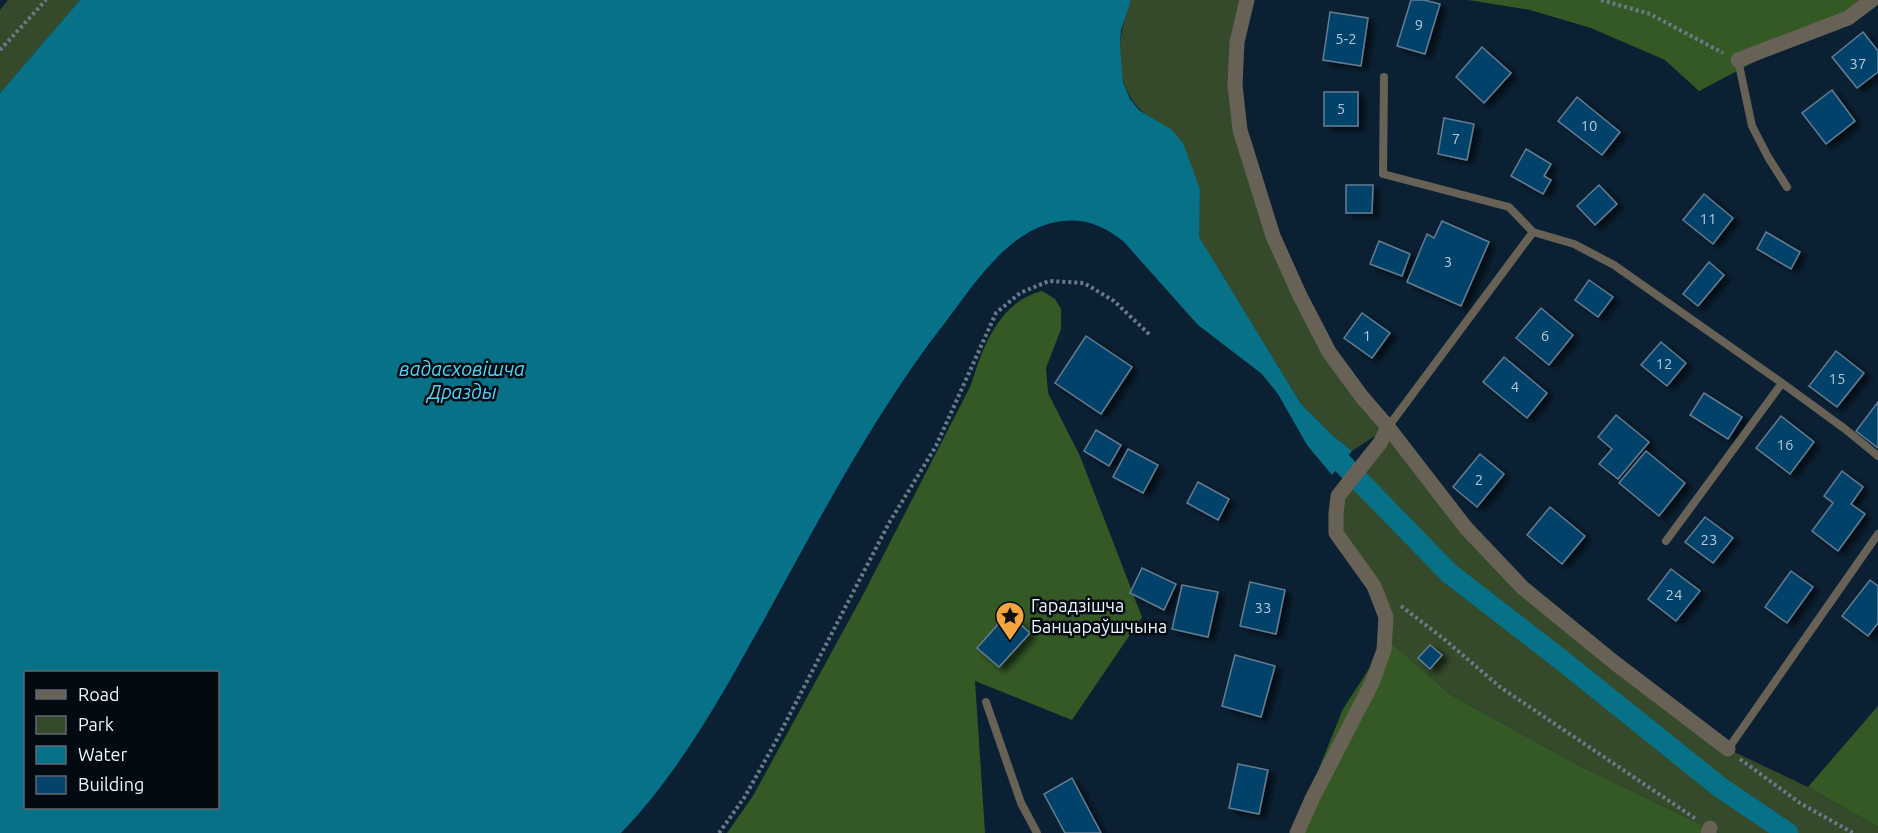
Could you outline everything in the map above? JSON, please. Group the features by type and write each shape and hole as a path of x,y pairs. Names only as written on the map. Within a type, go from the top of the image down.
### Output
{"street":[{"path":"1247,0 1237,42 1235,86 1240,130 1270,226 1300,296 1329,352 1466,528 1524,588 1641,684 1728,749"},
{"path":"1738,60 1848,18 1872,0"},
{"path":"1297,833 1372,683 1384,650 1386,617 1374,586 1336,533 1338,496 1380,443 1388,427"}],"lane":[{"path":"1738,60 1752,126 1787,187"},
{"path":"1384,77 1383,174 1509,207 1533,232 1574,244 1614,266 1782,383 1878,456"},
{"path":"1388,427 1533,232"},
{"path":"1666,541 1782,383"},
{"path":"1728,749 1878,534"},
{"path":"986,702 1021,803 1038,833"}],"path":[{"path":"0,50 46,0"},
{"path":"1601,0 1650,14 1738,60"},
{"path":"720,833 744,798 770,752 889,523 936,446 996,313 1020,293 1049,281 1084,283 1114,301 1150,335"},
{"path":"1400,606 1444,639 1500,687 1709,830"},
{"path":"1728,749 1757,774 1853,833"}],"green space":[{"path":"8,0 80,0 0,93 0,10"},
{"path":"1131,0 1247,0 1235,85 1254,176 1329,352 1523,588 1728,749 1808,787 1878,827 1878,833 1719,833 1580,766 1451,695 1385,637 1367,583 1346,555 1336,513 1387,428 1352,451 1301,404 1198,237 1200,189 1149,116 1137,106 1128,93 1123,78 1120,46"},
{"path":"1468,0 1872,0 1699,91 1665,60 1591,28 1530,10"},
{"path":"1042,291 1055,299 1061,309 1061,329 1046,368 1048,393 1080,456 1142,617 1072,720 975,681 985,833 727,833 753,796 864,593 971,385 987,341 1004,315 1014,305"},
{"path":"1385,637 1451,695 1580,766 1719,833 1293,833 1343,709 1376,658"},
{"path":"1878,706 1878,827 1808,787"}],"water":[{"name":"вадасховішча Дразды","path":"80,0 1131,0 1121,30 1120,47 1123,82 1130,99 1139,110 1172,130 1183,143 1200,189 1199,237 1301,404 1352,451 1332,475 1307,445 1278,394 1262,374 1198,325 1124,242 1114,234 1082,221 1059,221 1047,224 1022,237 997,257 921,355 850,465 700,730 663,784 621,833 0,833 0,93"}],"building":[{"path":"1411,0 1440,4 1425,54 1397,46"},
{"path":"1330,12 1368,18 1361,66 1323,60"},
{"path":"1863,32 1878,51 1878,72 1857,88 1832,57"},
{"path":"1482,47 1511,73 1484,103 1456,77"},
{"path":"1832,90 1855,121 1826,144 1802,113"},
{"path":"1324,92 1358,92 1358,126 1324,126"},
{"path":"1577,97 1620,132 1602,155 1558,121"},
{"path":"1444,118 1474,124 1467,160 1438,154"},
{"path":"1526,149 1551,164 1544,176 1551,180 1543,194 1511,176"},
{"path":"1346,185 1373,185 1372,213 1346,213"},
{"path":"1599,185 1617,204 1595,225 1577,206"},
{"path":"1704,194 1733,218 1713,244 1683,220"},
{"path":"1442,221 1489,242 1461,306 1407,282 1427,234 1434,238"},
{"path":"1766,232 1800,252 1791,269 1757,249"},
{"path":"1379,241 1410,254 1402,276 1370,264"},
{"path":"1709,262 1724,275 1698,306 1683,294"},
{"path":"1589,280 1613,297 1598,317 1575,300"},
{"path":"1541,308 1573,335 1549,365 1516,338"},
{"path":"1362,313 1390,333 1372,358 1344,338"},
{"path":"1086,336 1132,367 1101,414 1055,383"},
{"path":"1661,342 1686,363 1667,386 1641,365"},
{"path":"1836,351 1864,373 1837,407 1809,386"},
{"path":"1504,357 1547,393 1527,418 1483,382"},
{"path":"1704,393 1742,417 1728,439 1690,415"},
{"path":"1878,402 1878,448 1856,431"},
{"path":"1616,415 1649,442 1618,479 1599,464 1612,449 1598,437"},
{"path":"1781,416 1814,442 1790,474 1756,448"},
{"path":"1096,430 1121,445 1109,466 1084,451"},
{"path":"1128,449 1158,465 1143,493 1113,477"},
{"path":"1646,451 1685,483 1659,516 1619,483"},
{"path":"1480,454 1504,474 1477,507 1453,487"},
{"path":"1842,471 1863,487 1851,504 1865,514 1838,551 1812,531 1833,503 1824,496"},
{"path":"1198,482 1229,499 1218,520 1187,503"},
{"path":"1550,507 1585,536 1562,564 1527,535"},
{"path":"1705,517 1733,538 1713,563 1685,542"},
{"path":"1142,568 1176,584 1164,610 1130,593"},
{"path":"1671,569 1700,591 1676,621 1648,599"},
{"path":"1791,571 1813,587 1787,623 1765,607"},
{"path":"1870,580 1878,586 1878,623 1868,636 1842,616"},
{"path":"1250,582 1285,590 1276,634 1240,626"},
{"path":"1182,585 1218,592 1208,637 1172,629"},
{"path":"1008,613 1030,633 999,667 977,648"},
{"path":"1430,645 1442,655 1430,669 1418,658"},
{"path":"1235,655 1275,666 1261,717 1222,706"},
{"path":"1238,764 1268,770 1259,814 1229,808"},
{"path":"1072,778 1101,833 1065,833 1044,794"}],"waterway":[{"path":"1342,463 1449,573 1721,788 1788,833"}],"place":[{"name":"Гарадзішча Банцараўшчына","path":"1010,642"}]}
